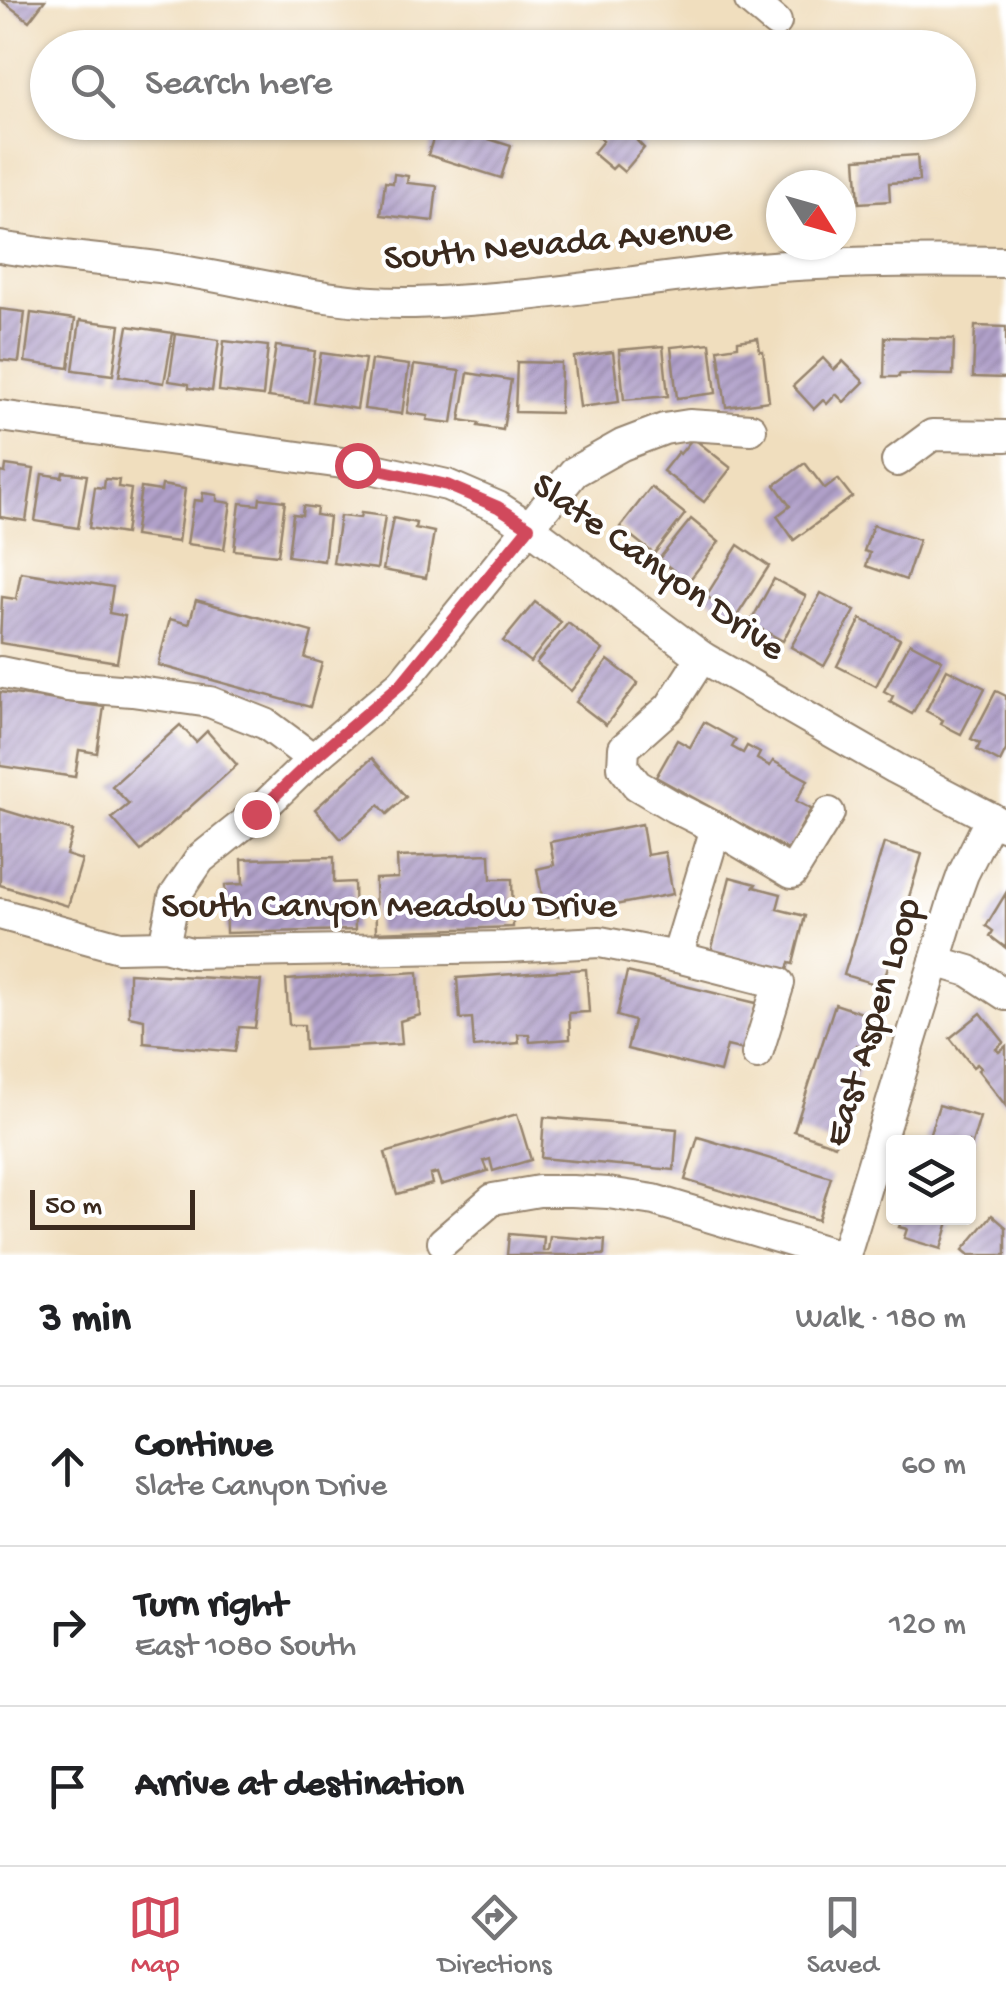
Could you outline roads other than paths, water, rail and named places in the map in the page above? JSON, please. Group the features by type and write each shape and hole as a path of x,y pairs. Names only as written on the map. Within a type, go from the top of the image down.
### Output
{"street":[{"path":"750,0 776,22"},
{"name":"South Nevada Avenue","path":"0,247 159,267 342,301 412,303 730,270 866,263 1006,262"},
{"name":"Slate Canyon Drive","path":"0,416 357,465 447,485 498,507 529,527 702,657 894,768 998,822"},
{"path":"164,946 174,897 200,859 402,683 574,472 622,445 664,429 690,425 751,429"},
{"path":"897,461 932,435 1006,436"},
{"path":"702,657 670,707 624,748 623,767 632,780 792,873 829,813"},
{"path":"0,672 68,686 210,702 266,724 313,759"},
{"name":"East Aspen Loop","path":"846,1255 963,874 998,822"},
{"path":"677,956 716,828"},
{"name":"South Canyon Meadow Drive","path":"0,914 118,948 164,946 191,953 600,942 677,956 778,983 757,1054"},
{"path":"935,961 969,971 1006,995"},
{"path":"443,1242 492,1199 539,1191 572,1191 654,1200 837,1255"}]}
